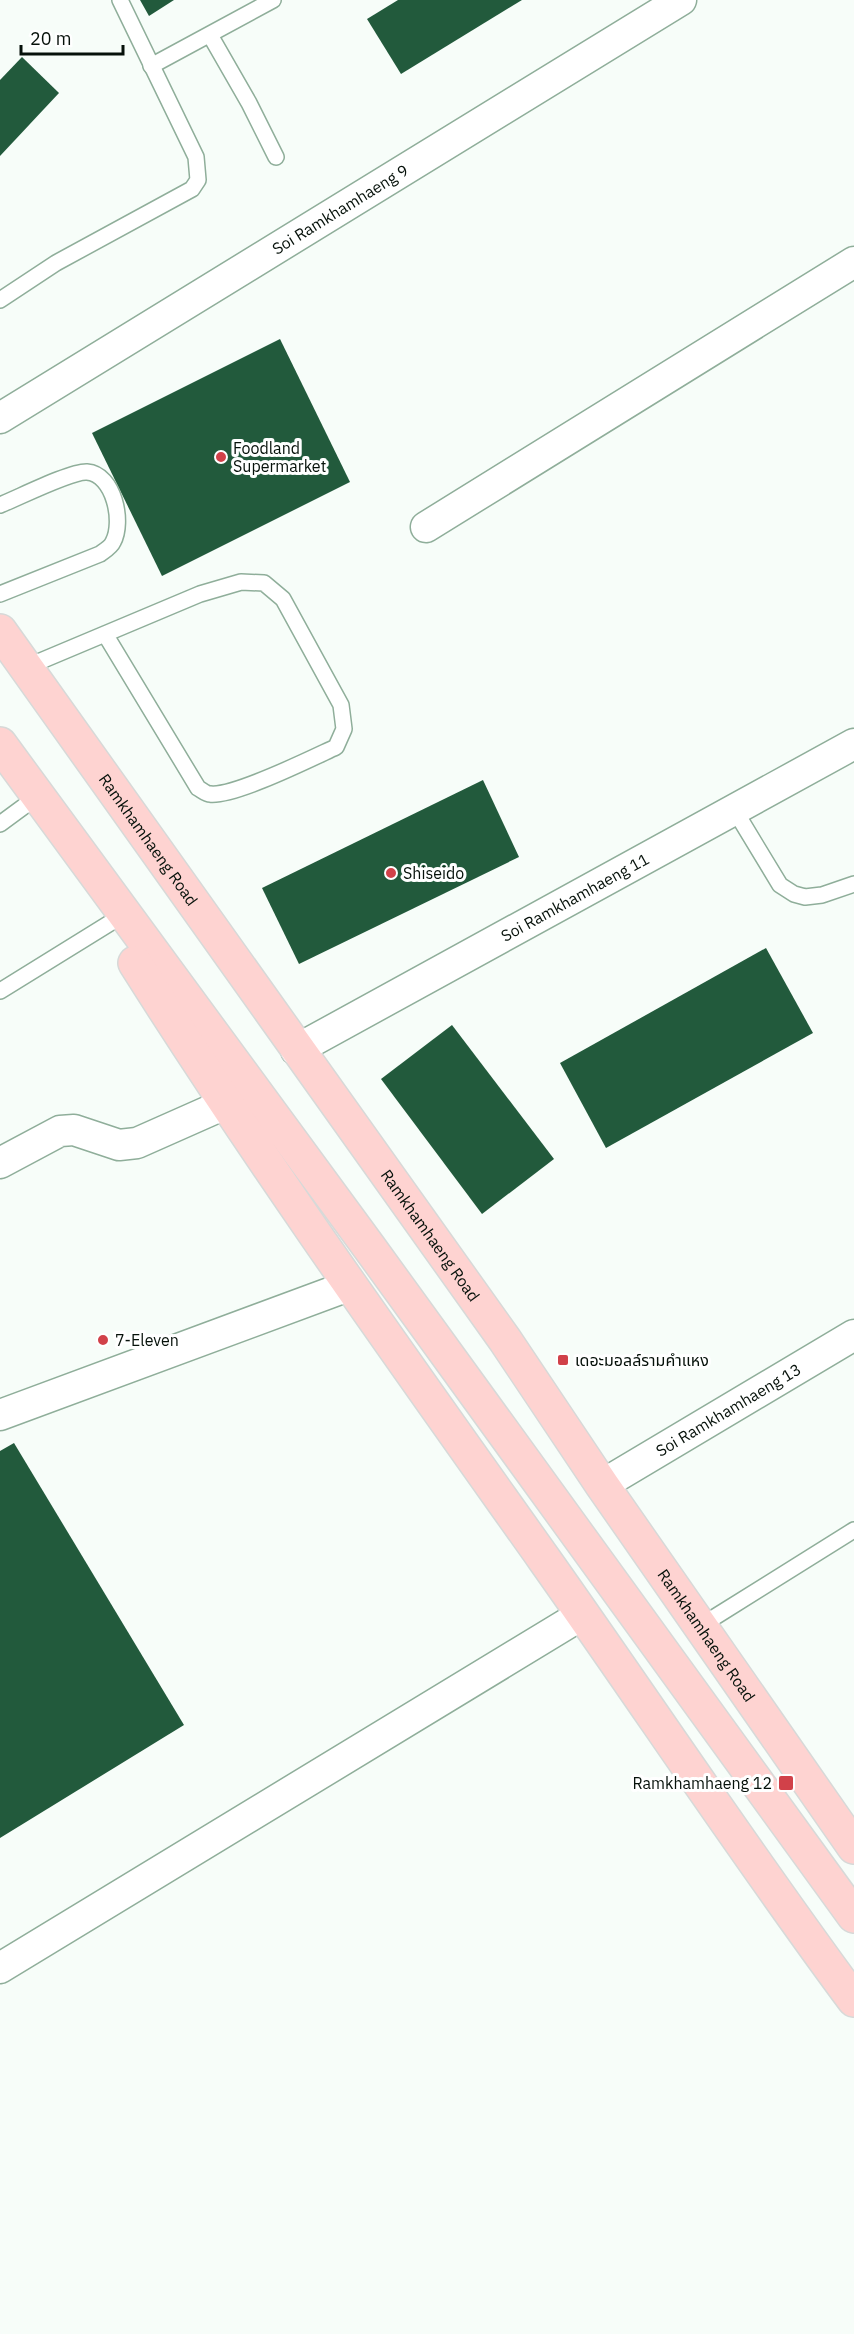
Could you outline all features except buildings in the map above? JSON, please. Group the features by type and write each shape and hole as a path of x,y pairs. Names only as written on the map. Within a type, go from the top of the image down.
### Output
{"main road":[{"name":"Ramkhamhaeng Road","path":"0,631 296,1050 505,1340 602,1485 702,1625 854,1847"},
{"path":"0,744 369,1247 854,1916"},
{"path":"57,823 110,923 225,1104 583,1614 780,1900 854,2000"}],"street":[{"name":"Soi Ramkhamhaeng 9","path":"0,418 681,0"},
{"path":"426,527 854,262"},
{"name":"Soi Ramkhamhaeng 11","path":"296,1050 854,744"},
{"path":"0,1163 60,1131 74,1130 119,1145 126,1145 137,1143 225,1104"},
{"path":"0,1415 351,1286"},
{"name":"Soi Ramkhamhaeng 13","path":"602,1485 854,1335"},
{"path":"0,1968 583,1614"}],"lane":[{"path":"0,300 56,263 192,189 198,180 196,157 120,0"},
{"path":"151,66 273,0"},
{"path":"210,35 249,103 276,157"},
{"path":"0,505 56,481 86,472 95,474 111,491 119,515 113,543 99,554 0,594"},
{"path":"24,668 200,594 241,582 264,583 283,599 341,705 345,729 336,747 280,773 223,793 209,794 198,788 105,634"},
{"path":"0,824 38,796"},
{"path":"734,809 780,885 794,894 806,897 822,895 854,884"},
{"path":"0,991 110,923"},
{"path":"702,1625 854,1530"}],"place":[{"name":"Foodland Supermarket","path":"221,457"},
{"name":"Shiseido","path":"391,873"},
{"name":"7-Eleven","path":"103,1340"},
{"name":"เดอะมอลล์รามคำแหง","path":"563,1360"},
{"name":"Ramkhamhaeng 12","path":"786,1783"}]}
